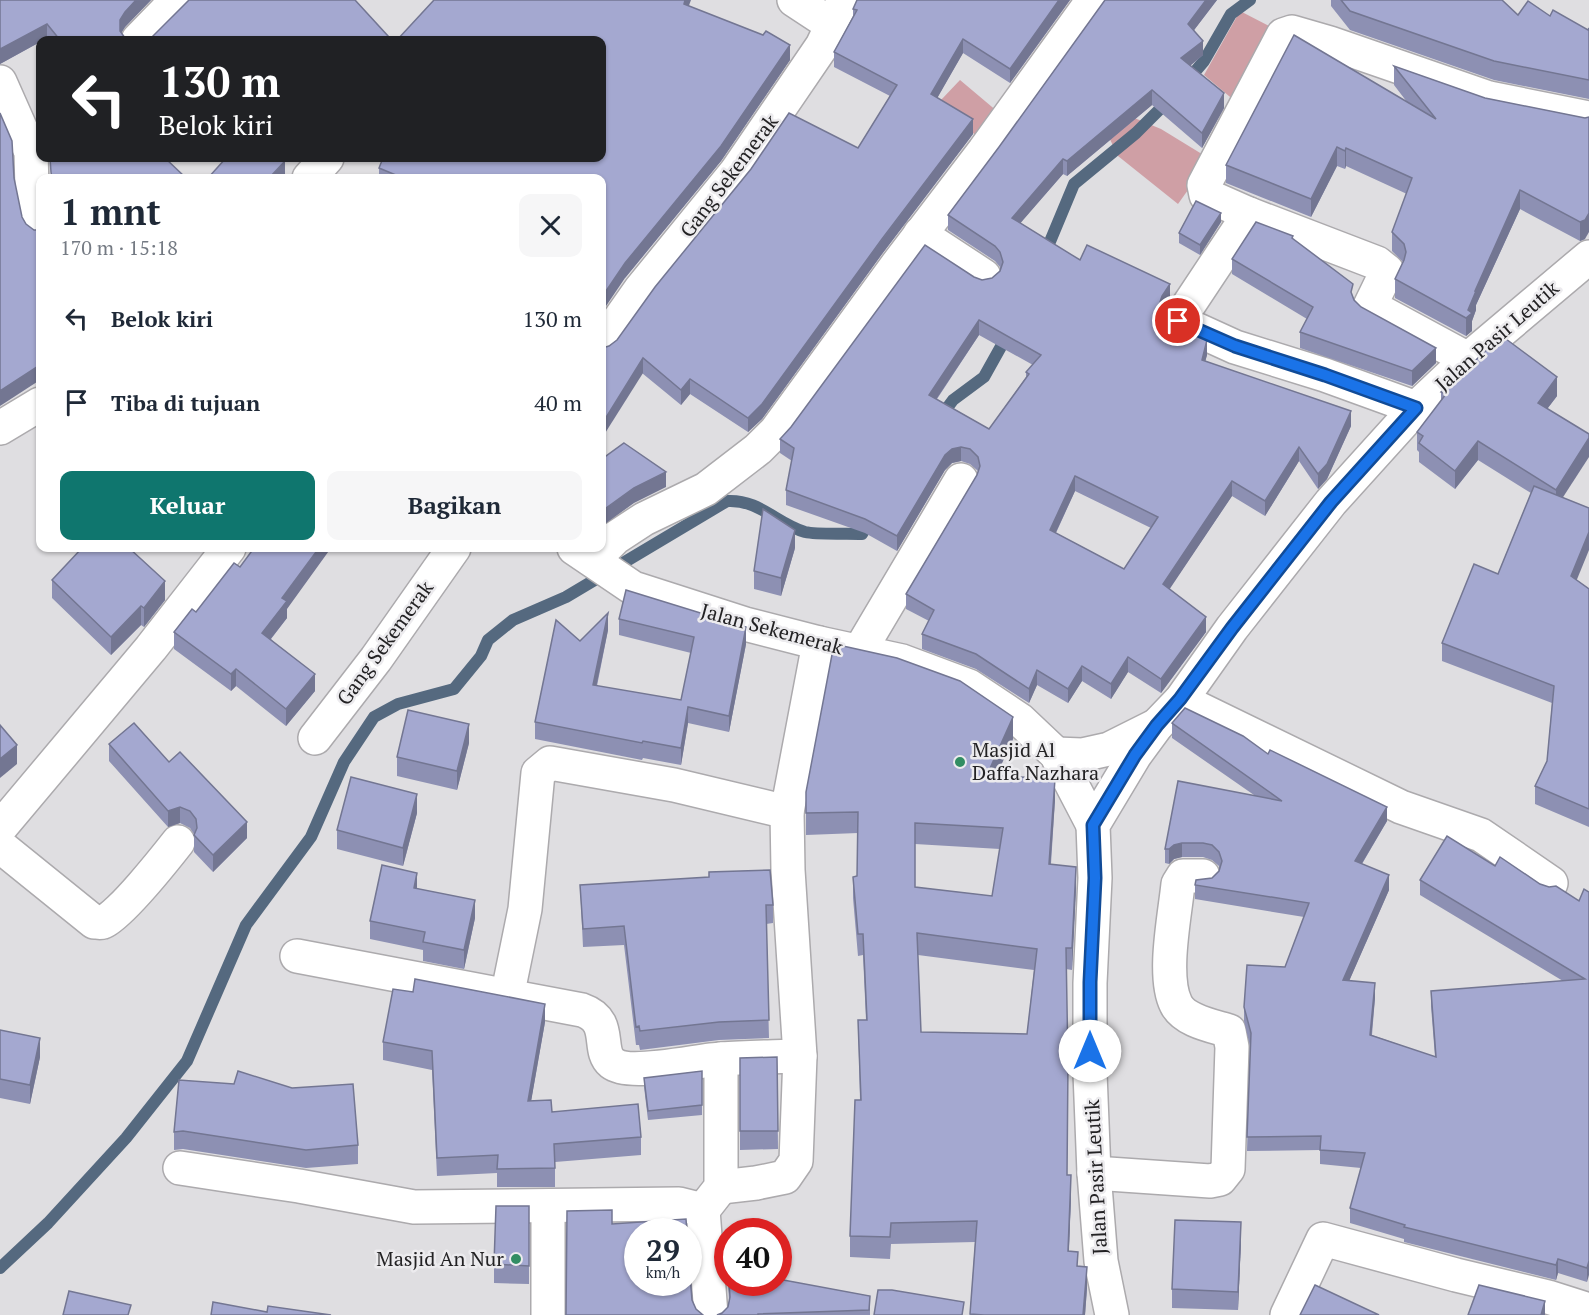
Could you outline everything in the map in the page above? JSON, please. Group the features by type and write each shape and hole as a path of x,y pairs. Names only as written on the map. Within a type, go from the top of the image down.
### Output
{"street":[{"path":"142,36 177,0"},
{"path":"794,0 838,13"},
{"path":"606,545 644,519 706,489 758,449 776,431 1093,0"},
{"name":"Gang Sekemerak","path":"606,338 640,290 736,172 822,46 838,13"},
{"path":"1468,359 1370,306 1387,271 1377,263 1206,195 1204,185 1283,35 1292,32 1330,43 1489,99 1589,118"},
{"path":"0,82 36,147 32,189 36,208"},
{"path":"313,174 323,162"},
{"path":"1249,214 1178,321 1235,346 1416,408"},
{"path":"920,234 984,276"},
{"name":"Jalan Pasir Leutik","path":"1112,1315 1101,1261 1094,1173 1090,1074 1090,982 1095,878 1093,825 1135,755 1157,725 1180,699 1232,628 1331,502 1416,408 1468,359 1589,257"},
{"path":"0,428 36,406"},
{"path":"859,652 961,480"},
{"path":"0,828 151,648 226,552"},
{"name":"Gang Sekemerak","path":"315,738 376,659 451,552"},
{"name":"Jalan Sekemerak","path":"590,558 633,588 745,624 902,661 969,686 1020,720 1056,754 1093,825"},
{"path":"180,1168 299,1186 414,1207 679,1204 712,1198 756,1183 784,1177 795,1161 800,1056 788,870 787,812 819,643"},
{"path":"1180,699 1401,807 1481,835 1551,883"},
{"path":"1056,754 1082,755 1109,749 1157,725"},
{"path":"507,997 525,909 538,773 550,763 674,785 787,812"},
{"path":"0,846 94,922 104,922 148,879 178,842"},
{"path":"1094,1173 1210,1181 1220,1179 1228,1169 1232,1047 1229,1031 1190,1017 1176,1005 1169,971 1178,884 1183,876 1203,876"},
{"path":"297,956 592,1014 598,1020 612,1062 625,1068 642,1069 721,1059 800,1056"},
{"path":"711,1315 712,1198 721,1059"},
{"path":"548,1206 548,1315"},
{"path":"1287,1315 1323,1239 1456,1275 1544,1306 1589,1310"}],"shaded area":[{"path":"1240,11 1281,32 1242,107 1204,75"},
{"path":"960,80 998,112 978,138 941,100"},
{"path":"1091,100 1161,129 1210,159 1178,204 1118,156"}],"building":[{"path":"0,0 136,0 120,20 120,31 124,36 57,36 47,24 0,49"},
{"path":"189,0 355,0 388,36 153,36"},
{"path":"434,0 685,0 684,4 763,35 766,31 790,45 721,146 625,263 606,291 606,174 393,174 379,168 381,162 606,162 606,36 401,36"},
{"path":"857,0 1059,0 1010,69 963,39 931,94 973,119 762,404 748,418 690,379 681,390 643,358 606,418 606,347 617,340 655,287 751,169 789,113 858,148 897,85 834,52 857,10 853,9"},
{"path":"1105,0 1206,0 1188,24 1203,41 1181,58 1224,93 1202,133 1152,90 1067,161 1063,159 1012,218 1080,260 1087,245 1170,284 1159,305 1162,316 1170,323 1207,340 1202,360 1351,411 1327,464 1318,474 1299,447 1265,501 1232,481 1163,584 1206,617 1161,679 1128,657 1111,684 1082,666 1068,689 1037,670 1029,689 976,654 922,634 934,610 906,594 977,475 980,466 978,457 970,449 961,447 952,449 945,455 897,536 865,519 786,490 794,448 780,439 925,245 982,280 992,278 1000,271 1003,262 995,246 948,215","holes":["979,320 1041,355 1026,372 1029,374 989,429 929,395","1075,476 1158,517 1124,569 1050,530"]},
{"path":"1341,0 1502,0 1518,15 1528,1 1550,16 1553,10 1588,30 1589,28 1589,80 1494,61 1350,11"},
{"path":"1294,35 1436,119 1394,66 1485,98 1589,117 1589,213 1585,220 1580,222 1520,190 1475,291 1468,310 1472,313 1466,318 1395,279 1406,252 1404,244 1392,232 1412,178 1346,148 1345,151 1337,147 1311,199 1226,165"},
{"path":"0,113 12,141 14,178 22,217 26,224 36,230 36,368 0,391"},
{"path":"50,162 169,162 182,174 52,174"},
{"path":"222,162 284,162 273,174 212,174"},
{"path":"1196,201 1221,213 1200,245 1179,233"},
{"path":"1256,222 1293,236 1292,238 1353,284 1351,292 1354,300 1361,307 1436,348 1412,371 1300,332 1313,307 1232,259"},
{"path":"1502,336 1557,377 1538,403 1589,434 1589,438 1556,490 1478,441 1455,471 1419,443 1423,436 1417,432 1446,394 1441,392"},
{"path":"624,443 666,472 634,488 606,508 606,456"},
{"path":"1534,486 1589,508 1589,532 1571,576 1589,589 1589,809 1535,786 1547,761 1554,686 1442,643 1474,564 1498,574"},
{"path":"763,509 795,530 781,578 754,571"},
{"path":"78,552 133,552 165,581 144,608 141,606 111,637 52,580"},
{"path":"251,552 316,552 282,598 287,601 262,633 315,674 286,709 236,669 231,674 174,632 192,609 196,612 234,563 240,567"},
{"path":"626,590 746,627 729,716 688,707 681,748 643,741 642,743 535,722 556,620 580,641 608,613 593,685 681,700 694,637 619,619"},
{"path":"834,644 897,658 960,681 1013,717 987,775 1055,779 1049,864 1076,867 1072,948 1066,948 1067,1175 1071,1175 1068,1251 1078,1252 1077,1266 1087,1267 1083,1315 970,1314 977,1221 891,1223 890,1237 850,1236 855,1100 861,1100 858,1020 867,1020 863,934 858,934 853,877 857,876 858,812 806,813 806,792","holes":["915,823 1003,828 992,896 915,887","917,933 1037,949 1027,1034 921,1032"]},
{"path":"1185,708 1243,736 1268,754 1270,750 1387,807 1355,861 1389,875 1343,980 1375,983 1370,1035 1436,1057 1431,991 1585,979 1420,880 1447,836 1495,866 1500,857 1540,884 1549,887 1556,886 1579,901 1584,889 1589,892 1589,1261 1587,1268 1558,1259 1556,1265 1404,1227 1405,1225 1350,1208 1365,1153 1320,1150 1321,1136 1247,1137 1251,1033 1244,1007 1247,965 1285,967 1309,903 1195,885 1196,880 1212,878 1219,871 1222,861 1219,852 1212,845 1203,843 1182,843 1165,849 1178,781 1282,801 1172,723"},
{"path":"408,710 469,724 457,771 397,757"},
{"path":"134,723 169,762 180,752 247,822 213,855 194,835 197,828 196,819 190,811 180,807 168,811 109,744"},
{"path":"0,725 17,745 0,759"},
{"path":"351,777 417,794 403,848 337,830"},
{"path":"382,865 417,873 414,888 475,900 464,950 423,942 425,932 370,921"},
{"path":"770,870 773,905 766,905 769,1020 719,1022 640,1031 639,1026 636,1027 624,926 583,929 580,885 709,877 709,872"},
{"path":"415,979 545,1004 528,1101 551,1100 552,1112 638,1104 641,1137 554,1144 555,1168 497,1169 498,1155 437,1158 432,1051 383,1042 393,989 413,992"},
{"path":"0,1030 40,1038 30,1085 0,1079"},
{"path":"777,1057 778,1131 740,1131 740,1058"},
{"path":"238,1071 292,1088 353,1084 358,1145 306,1150 183,1131 174,1132 179,1080 234,1084"},
{"path":"702,1071 702,1105 648,1111 644,1078"},
{"path":"496,1206 529,1206 529,1266 494,1264"},
{"path":"612,1210 612,1224 624,1223 624,1296 692,1296 696,1309 703,1315 566,1315 567,1211"},
{"path":"1175,1220 1241,1222 1238,1292 1172,1289"},
{"path":"792,1282 870,1296 869,1310 717,1315 728,1307 730,1297 792,1296"},
{"path":"1315,1285 1379,1315 1300,1315"},
{"path":"1479,1285 1545,1301 1541,1315 1468,1315"},
{"path":"878,1290 892,1290 964,1302 962,1315 874,1315"},
{"path":"69,1291 131,1305 128,1315 63,1315"},
{"path":"213,1302 267,1312 268,1306 331,1315 211,1315"}],"waterway":[{"path":"1187,81 1204,61 1231,14 1250,0"},
{"path":"1044,256 1074,184 1136,133 1169,100"},
{"path":"939,419 953,400 984,377 1008,334"},
{"path":"0,1268 48,1223 126,1138 187,1061 246,925 311,837 344,762 374,717 398,704 454,689 481,656 488,640 513,620 566,597 727,501 749,504 795,528 811,533 862,534 870,520"}],"place":[{"name":"Masjid Al Daffa Nazhara","path":"960,762"},
{"name":"Masjid An Nur","path":"516,1259"}],"route":[{"path":"1090,1051 1090,982 1095,878 1093,825 1135,755 1232,628 1331,502 1416,408 1235,346 1178,321"}]}
